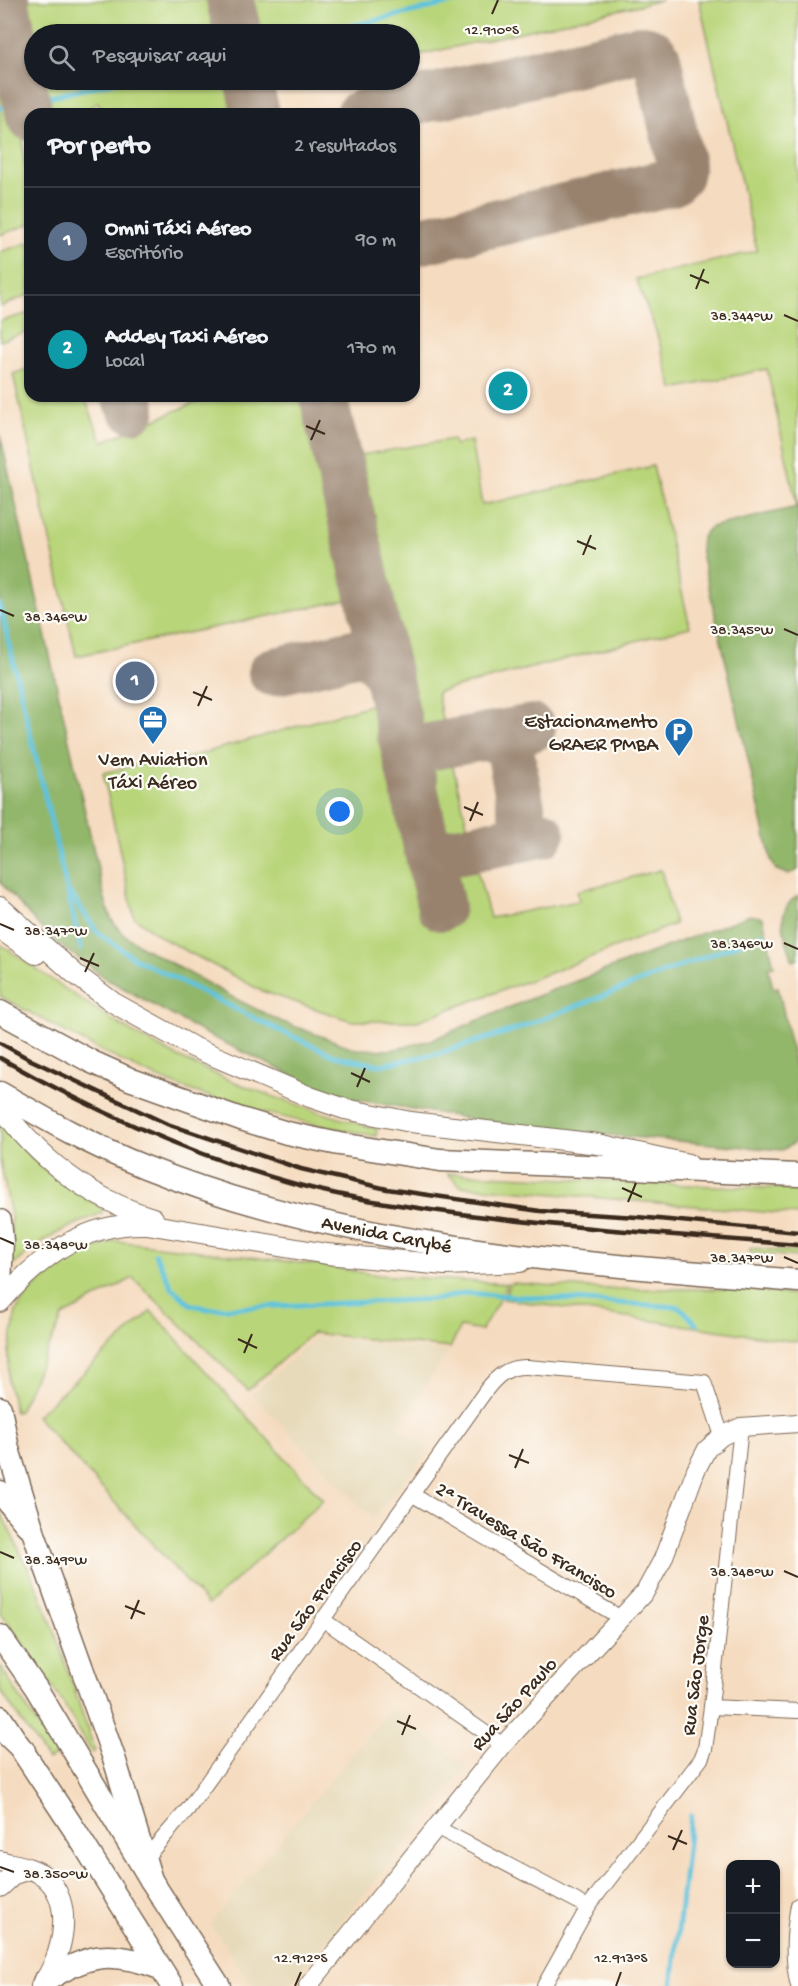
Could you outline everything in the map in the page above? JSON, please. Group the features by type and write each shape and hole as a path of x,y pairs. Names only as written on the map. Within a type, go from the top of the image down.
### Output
{"main road":[{"path":"0,906 75,974 114,1003"},
{"path":"0,929 64,974 161,1030 264,1079 345,1108 411,1122 598,1144 719,1171"},
{"path":"0,1012 92,1062 132,1080 230,1115 318,1140 440,1160 798,1175"},
{"name":"Avenida Carybé","path":"0,1093 97,1146 144,1167 251,1202 342,1226 410,1240 554,1260 798,1281"},
{"path":"0,1105 28,1140 80,1184 124,1208 202,1233"},
{"path":"0,1221 2,1241 0,1285"},
{"path":"0,1302 37,1264 75,1240 95,1232 131,1224 147,1224 327,1254 445,1265 554,1260"},
{"path":"0,1408 8,1449 34,1534 114,1758 147,1870"},
{"path":"0,1492 34,1534"},
{"path":"0,1636 36,1688 219,1986"},
{"path":"0,1717 166,1977"},
{"path":"0,1728 24,1752"},
{"path":"0,1861 42,1874 58,1894 63,1930 60,1947 43,1984"},
{"path":"0,1887 14,1874 29,1869"},
{"path":"43,1984 63,1970 82,1961 103,1956 121,1956 166,1977"}],"street":[{"name":"Rua São Francisco","path":"147,1870 322,1619 494,1380 519,1366 704,1382 722,1436"},
{"path":"722,1436 741,1427 793,1423"},
{"name":"Rua São Jorge","path":"544,1986 588,1907 700,1759 705,1749 741,1427"},
{"name":"Rua São Paulo","path":"308,1986 503,1745 637,1602 652,1582 663,1559 702,1456 722,1436"},
{"name":"2ª Travessa São Francisco","path":"413,1495 621,1618"},
{"path":"322,1619 503,1745"},
{"path":"711,1707 798,1711"},
{"path":"436,1827 588,1907"},
{"path":"798,1905 793,1930 793,1949 798,1986"}],"shaded area":[{"path":"316,1337 449,1352 397,1426 429,1450 373,1519 252,1394"},
{"path":"391,1708 467,1767 290,1986 253,1986 210,1924"}],"green space":[{"path":"17,0 210,0 216,24 24,24 24,32"},
{"path":"252,0 662,0 420,55 420,24 258,24"},
{"path":"699,0 798,0 797,507 767,369 673,389 656,331 636,279 757,251"},
{"path":"0,17 22,119 24,226 0,235"},
{"path":"37,90 231,90 236,108 101,108 98,102 90,108 41,108"},
{"path":"24,244 24,297 0,307 0,252"},
{"path":"24,315 24,333 0,341 0,321"},
{"path":"24,370 24,402 86,402 102,442 197,402 303,402 349,596 346,600 76,656 13,374"},
{"path":"0,434 104,896 111,919 122,933 142,947 280,1021 356,1049 392,1050 431,1040 537,996 750,915 763,918 774,966 768,967 773,988 778,987 798,1078 798,1136 793,1144 782,1150 526,1128 335,1096 204,1033 107,979 49,937 0,882"},
{"path":"453,439 455,445 471,441 482,505 653,466 690,627 437,692 444,730 441,735 430,737 424,731 361,455"},
{"path":"798,505 798,870 788,874 776,870 771,860 701,545 703,535 711,527"},
{"path":"374,704 425,914 464,904 458,875 466,866 477,870 490,918 579,901 577,891 661,870 675,924 417,1021 352,1021 262,991 164,939 134,917 103,773 153,761 155,767"},
{"path":"447,759 452,763 469,832 465,838 460,840 448,837 434,770 436,761"},
{"path":"798,895 798,959 793,961 784,934 783,917 790,902"},
{"path":"0,944 70,993 170,1053 257,1091 377,1129 376,1136 257,1111 170,1083 106,1054 0,996"},
{"path":"0,1121 10,1135 46,1170 101,1207 102,1213 66,1228 45,1240 15,1264 11,1262 11,1215 0,1161"},
{"path":"447,1173 798,1189 798,1215 461,1186"},
{"path":"116,1241 318,1265 378,1275 508,1284 481,1331 460,1327 450,1348 312,1333 248,1390 133,1278 63,1316 19,1411 15,1412 8,1382 9,1353 16,1311 30,1291 80,1253"},
{"path":"750,1248 798,1252 798,1257 750,1253"},
{"path":"511,1283 604,1289 743,1289 798,1295 798,1342 503,1299"},
{"path":"151,1311 323,1500 208,1605 36,1416"},
{"path":"0,1511 34,1580 51,1621 95,1751 92,1753 62,1701 0,1612"},
{"path":"0,1666 57,1755 48,1760 0,1690"}],"waterway":[{"path":"360,24 464,0"},
{"path":"45,98 79,90"},
{"path":"0,108 16,105"},
{"path":"0,605 81,949"},
{"path":"67,889 98,933 134,958 335,1056 380,1065 436,1054 514,1030 764,934"},
{"path":"155,1254 172,1288 190,1304 208,1309 439,1299 465,1293 678,1307 696,1324"},
{"path":"672,1986 691,1815"}],"taxiway":[{"path":"5,0 24,89"},
{"path":"230,0 236,24"},
{"path":"386,108 639,49 650,51 657,58 681,165 679,175 672,182 420,241"},
{"path":"24,90 28,108"},
{"path":"250,90 255,108"},
{"path":"128,402 132,409"},
{"path":"324,402 441,907"},
{"path":"272,672 359,652 377,661 388,677"},
{"path":"400,733 407,745 418,749 532,728"},
{"path":"485,737 503,742 510,750 524,823 521,834 509,841"},
{"path":"425,837 432,850 442,854 541,834"}],"railway":[{"path":"0,1043 167,1124 301,1169 387,1189 540,1211 637,1217 798,1232"},
{"path":"0,1058 146,1131 222,1161 317,1190 391,1204 490,1218 798,1245"}],"place":[{"name":"Addey Taxi Aéreo","path":"508,391"},
{"name":"Omni Táxi Aéreo","path":"135,681"},
{"name":"Vem Aviation Táxi Aéreo","path":"153,746"},
{"name":"Estacionamento GRAER PMBA","path":"679,758"}]}
